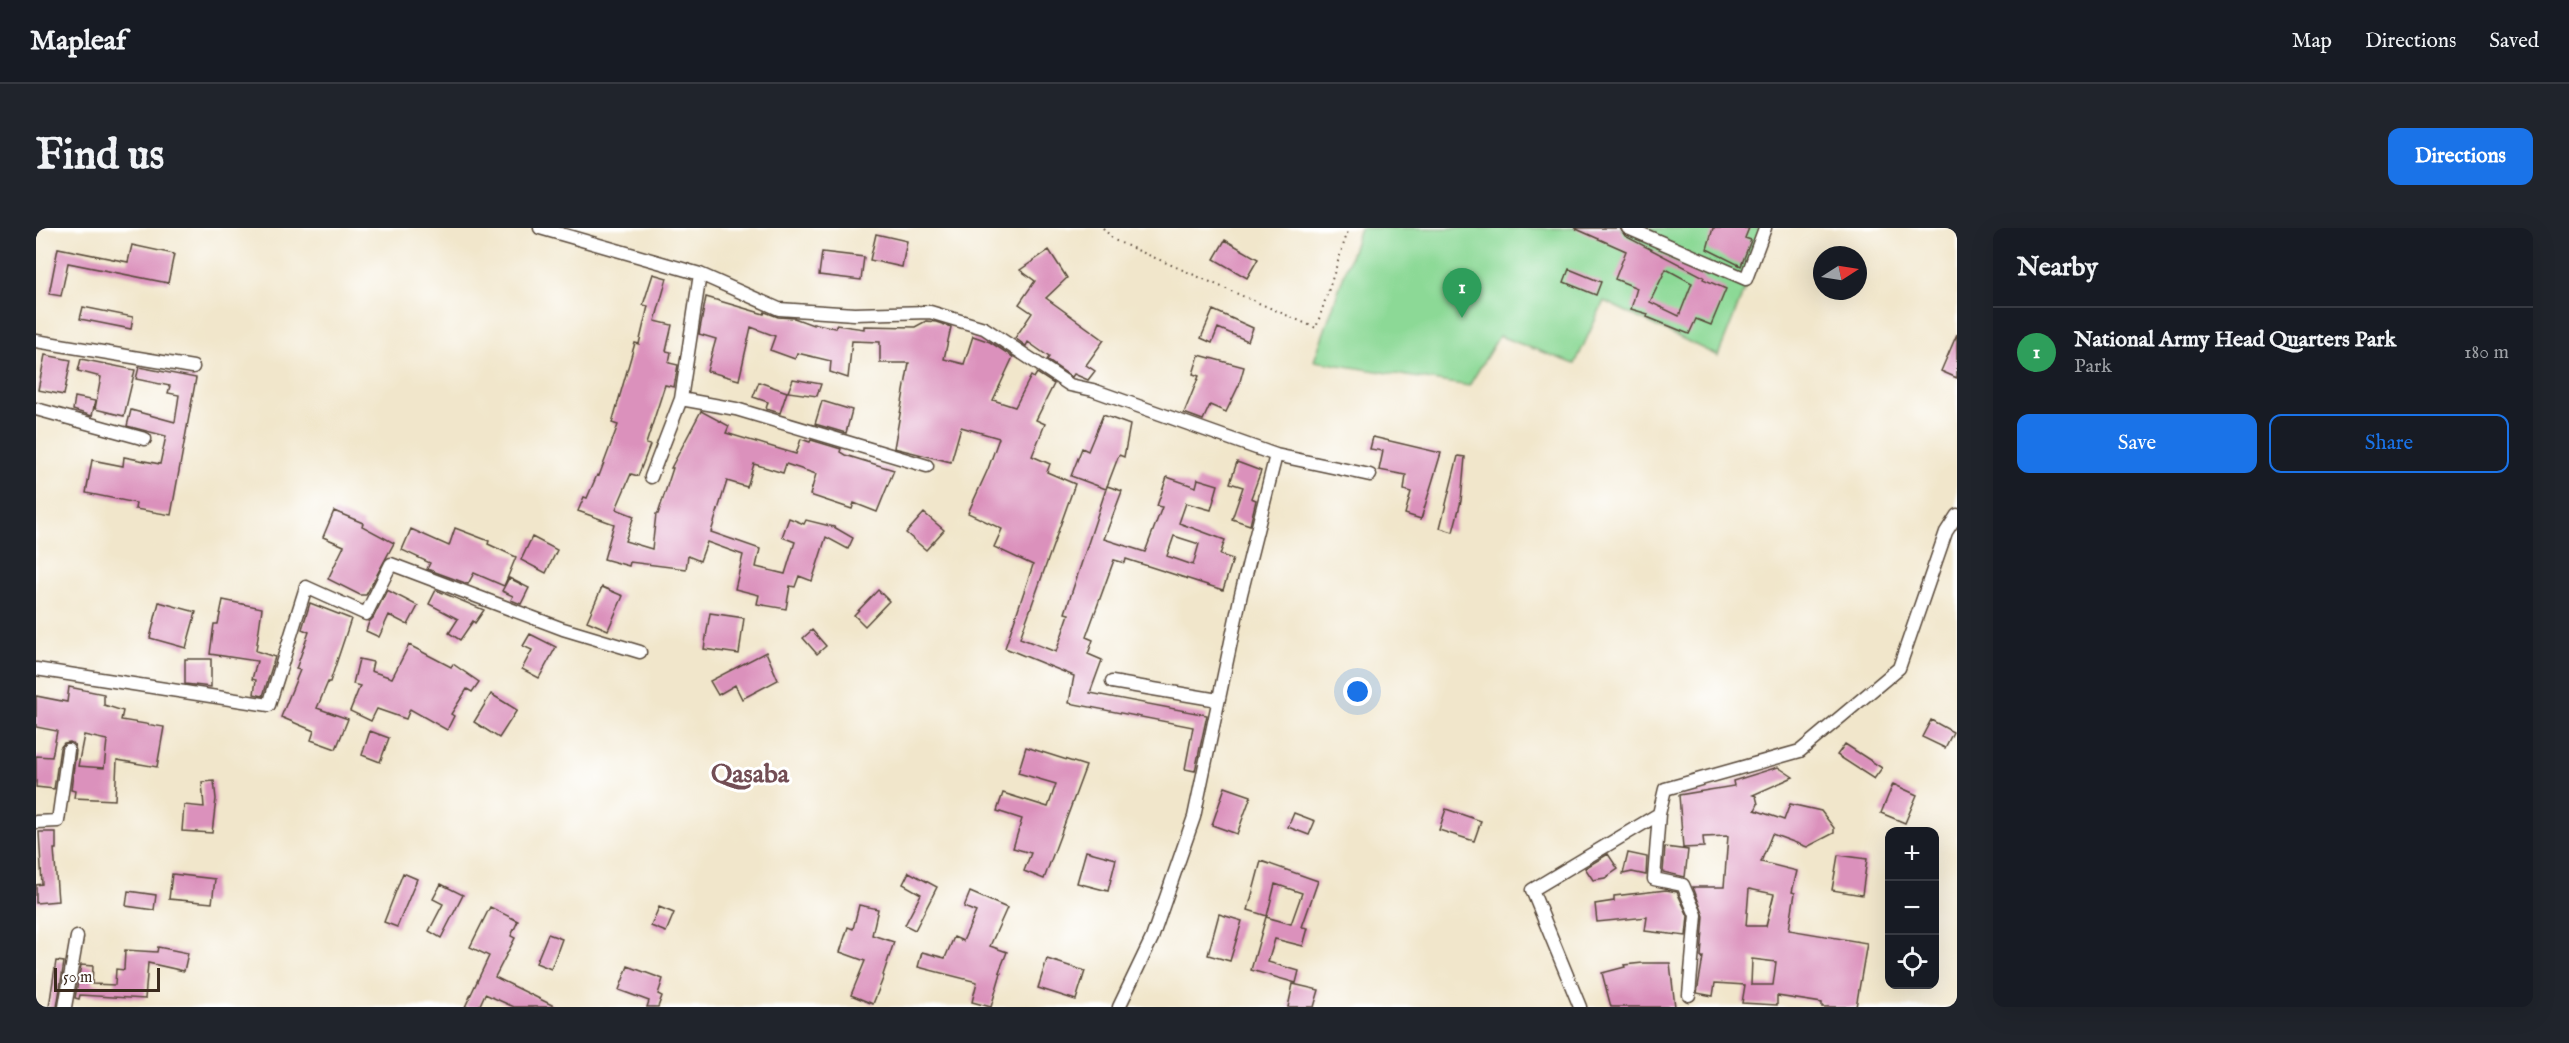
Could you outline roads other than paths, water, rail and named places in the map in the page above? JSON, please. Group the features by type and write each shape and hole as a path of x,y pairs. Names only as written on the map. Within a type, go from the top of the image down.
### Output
{"street":[{"path":"540,228 700,274 778,309 854,314 930,312 984,327 1071,385 1093,390 1276,455 1370,475"},
{"path":"1628,228 1746,279 1765,228"},
{"path":"651,477 681,399 700,274"},
{"path":"36,341 193,367"},
{"path":"681,399 736,409 927,466"},
{"path":"36,409 145,439"},
{"path":"1119,1007 1152,938 1194,817 1240,594 1276,455"},
{"path":"1689,995 1696,915 1683,885 1654,879 1659,814 1665,789 1800,751 1899,668 1946,532 1957,515"},
{"path":"36,669 269,705 306,587 366,614 391,564 563,629 640,652"},
{"path":"1112,682 1218,700"},
{"path":"36,822 58,820 68,750"},
{"path":"1580,1007 1532,890 1659,814"},
{"path":"65,1007 77,937"}],"place":[{"name":"National Army Head Quarters Park","path":"1462,318"}],"district":[{"name":"Qasaba","path":"750,774"}]}
